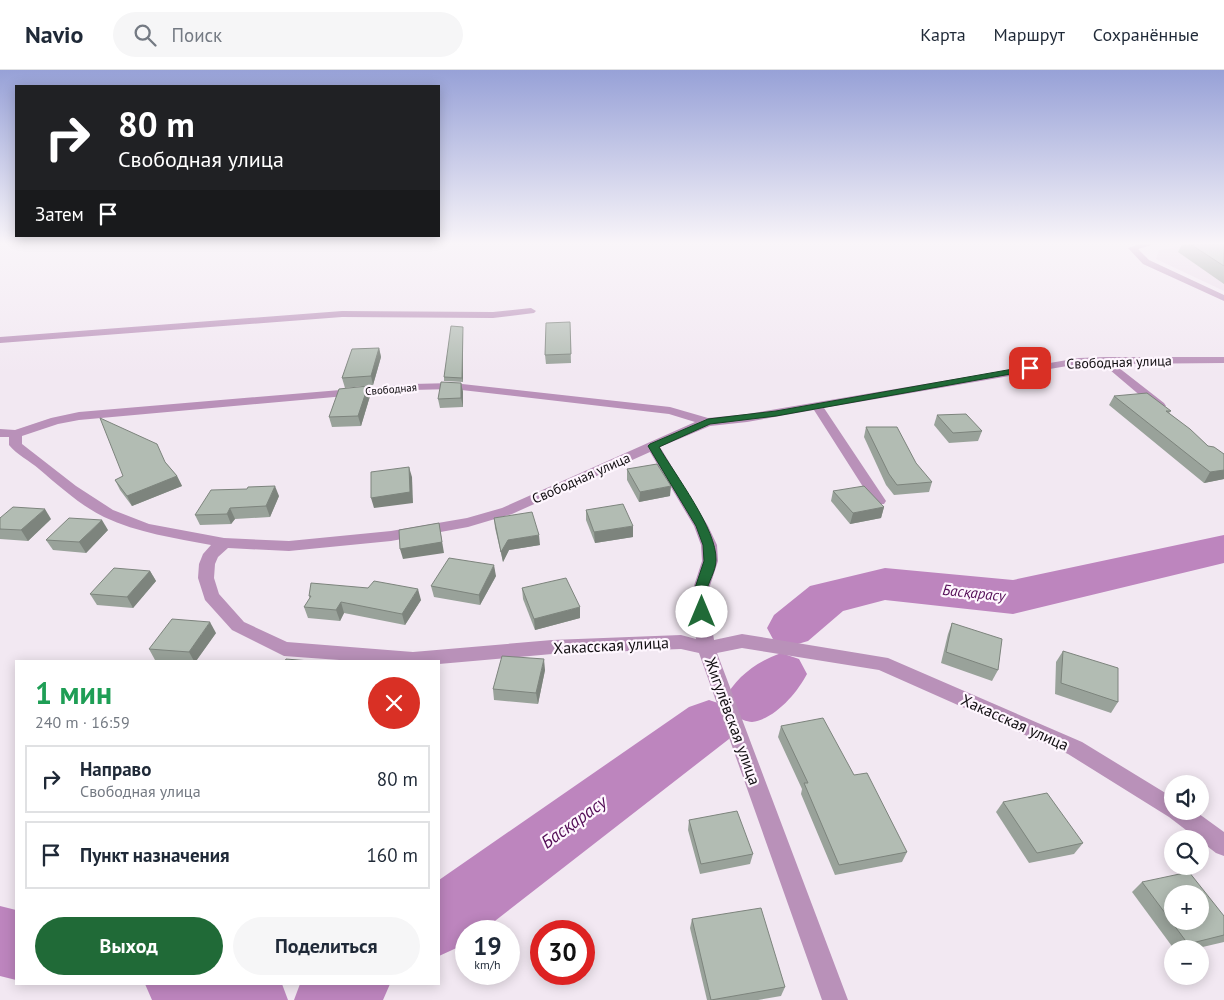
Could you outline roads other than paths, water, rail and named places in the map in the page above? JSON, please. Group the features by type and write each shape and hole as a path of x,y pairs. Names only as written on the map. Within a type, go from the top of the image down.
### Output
{"street":[{"path":"1201,287 1224,298"},
{"path":"0,340 342,314 493,315 531,311"},
{"path":"1105,360 1113,369 1169,414"},
{"name":"Свободная улица","path":"16,434 15,446 29,454 71,489 108,513 146,528 224,543 289,546 391,536 468,522 507,511 708,422 747,418 1079,361 1224,360"},
{"name":"Свободная","path":"16,434 55,421 88,416 412,387 453,386 670,411 708,422"},
{"path":"817,406 879,501"},
{"path":"0,433 16,434"},
{"name":"Жигулёвская улица","path":"653,446 701,526 709,545 710,561 700,594 706,648 835,1000"},
{"name":"Хакасская улица","path":"224,543 211,554 207,564 206,578 211,596 238,626 284,649 414,659 552,647 681,642 706,648 742,641 882,664 1075,748 1164,803"},
{"path":"1189,820 1224,845"}],"waterway":[{"name":"Басқарасу","path":"791,628 827,598 885,584 1013,597 1224,549"},
{"name":"Басқарасу","path":"751,700 781,674"},
{"name":"Басқарасу","path":"440,920 709,723"},
{"name":"Басқарасу","path":"0,941 15,945"},
{"name":"Басқарасу","path":"186,985 251,1000"},
{"name":"Басқарасу","path":"331,1000 352,985"}]}
